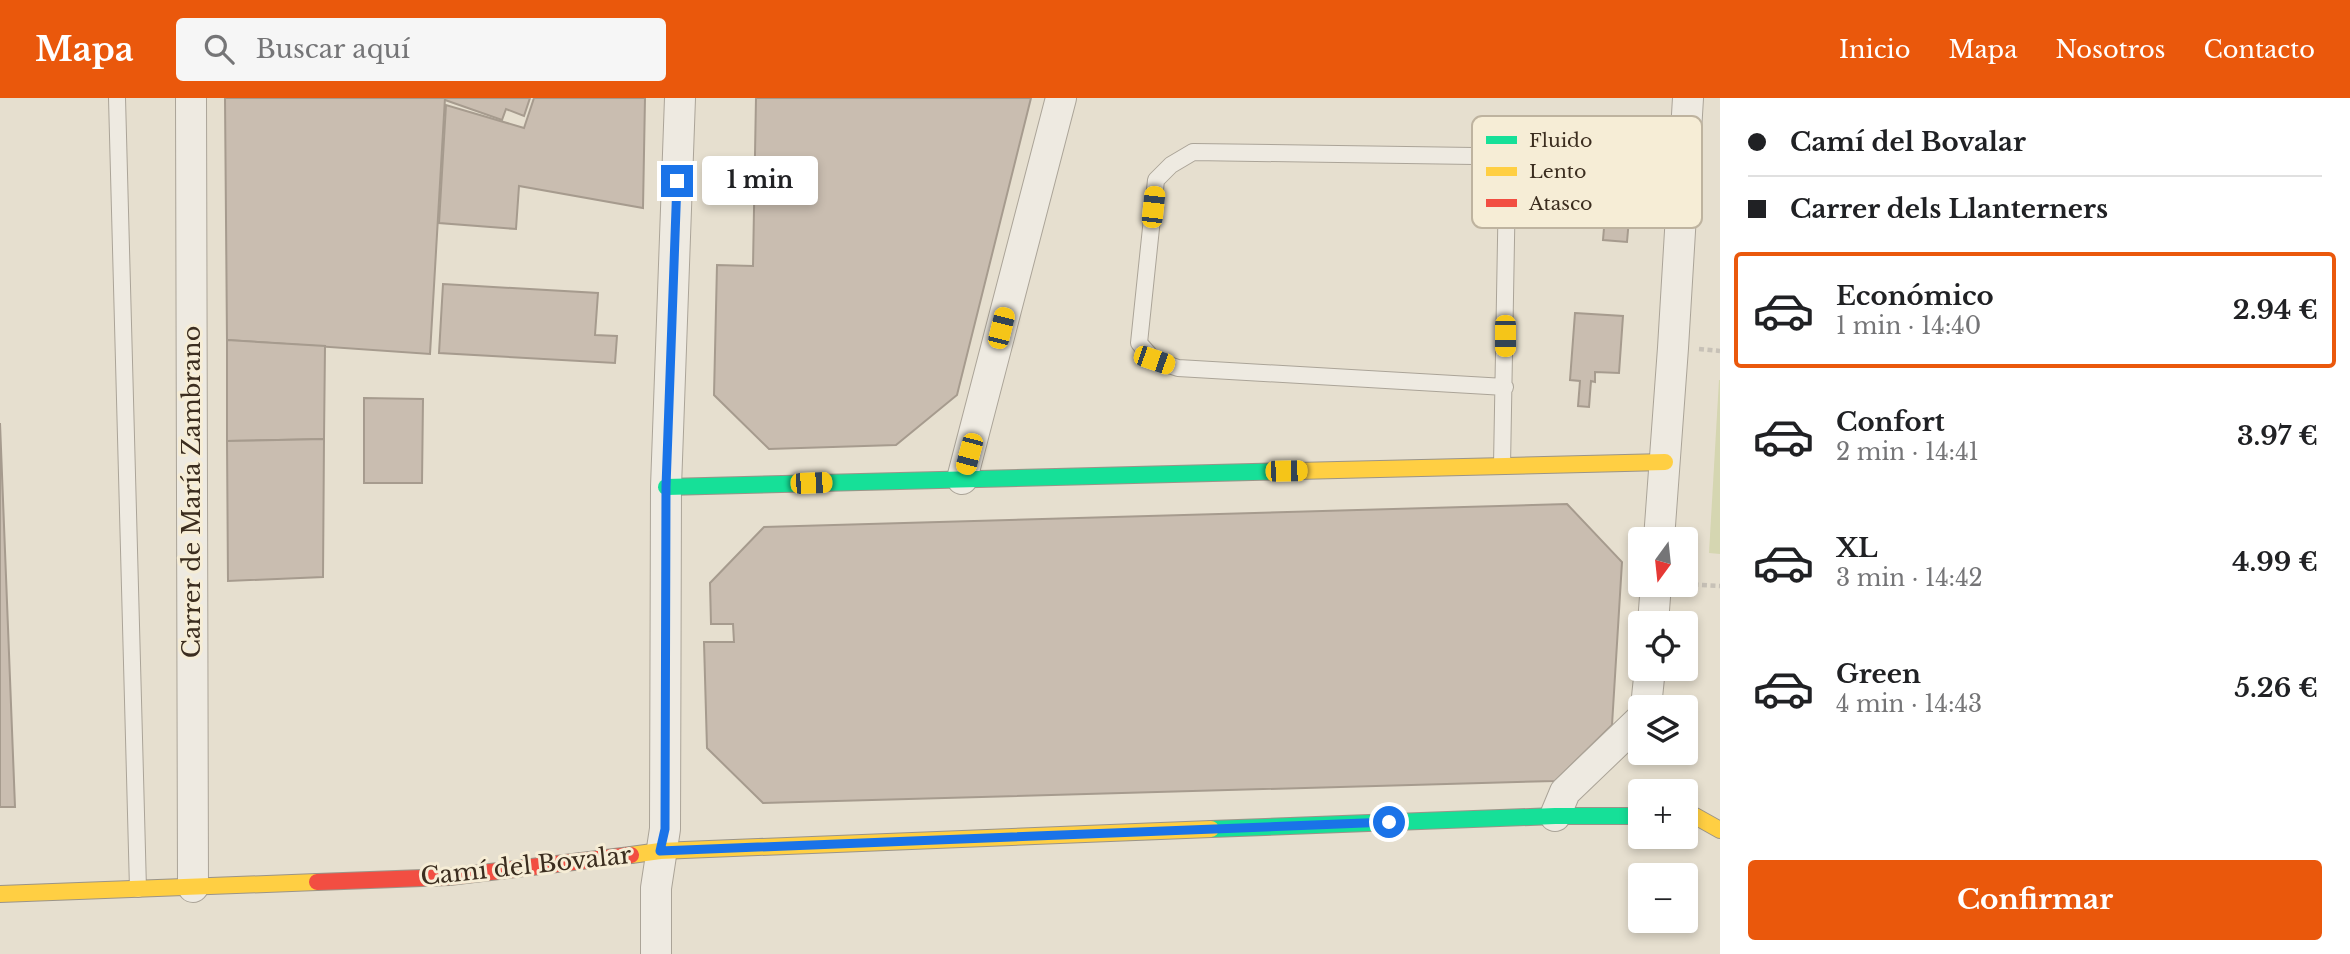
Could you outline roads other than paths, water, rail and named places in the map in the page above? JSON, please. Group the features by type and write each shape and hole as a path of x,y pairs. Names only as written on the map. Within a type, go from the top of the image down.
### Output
{"street":[{"name":"Carrer de María Zambrano","path":"191,98 193,887"},
{"path":"656,954 656,888 665,829 666,487 680,98"},
{"path":"962,479 1060,98"},
{"path":"1687,116 1688,98"},
{"path":"1660,527 1680,228"},
{"path":"666,487 1665,462"},
{"path":"1555,816 1565,792 1628,732"},
{"name":"Camí del Bovalar","path":"0,894 449,877 660,851 1555,816 1628,816"},
{"path":"1698,816 1720,830"}],"lane":[{"path":"117,98 138,889"},
{"path":"1472,156 1193,152 1171,165 1156,180 1139,343 1154,360 1178,368 1505,387"},
{"path":"1502,466 1507,228"}]}
